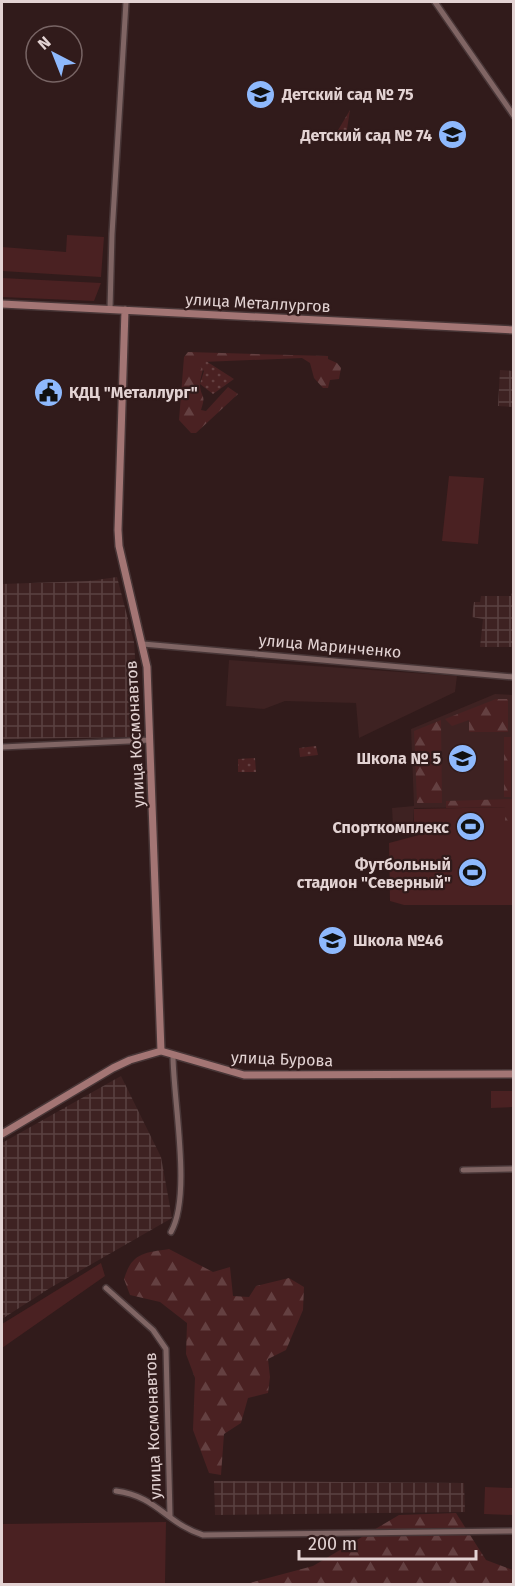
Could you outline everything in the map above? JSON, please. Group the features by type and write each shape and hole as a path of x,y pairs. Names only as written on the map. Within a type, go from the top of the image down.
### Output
{"main road":[{"name":"улица Металлургов","path":"2,304 513,330"},
{"name":"улица Космонавтов","path":"125,310 118,530 119,546 143,644 150,740 160,1052"},
{"name":"улица Бурова","path":"2,1134 112,1068 130,1060 160,1052 244,1075 513,1074"}],"street":[{"path":"110,309 112,234 126,2"},
{"path":"435,2 513,116"},
{"name":"улица Маринченко","path":"143,644 513,677"},
{"path":"2,747 150,740"},
{"path":"171,1232 179,1212 180,1139 173,1055"},
{"path":"463,1170 513,1169"},
{"name":"улица Космонавтов","path":"105,1288 153,1330 166,1349 170,1516"},
{"path":"116,1491 144,1497 189,1531 203,1535 513,1531"}],"shaded area":[{"path":"500,370 513,371 513,407 498,406"},
{"path":"117,577 134,642 140,731 134,737 2,739 2,584 89,581"},
{"path":"512,593 513,647 480,647 483,619 472,617 474,602 480,602 481,596 511,596"},
{"path":"229,660 457,676 455,692 359,738 356,703 285,701 264,709 226,706"},
{"name":"Школа № 5","path":"495,694 513,695 513,807 414,808 413,827 393,826 392,808 414,806 411,729"},
{"path":"121,1076 161,1157 172,1218 50,1288 2,1319 2,1143"},
{"path":"214,1481 464,1483 465,1512 215,1515"}],"green space":[{"path":"350,110 345,142 331,142"},
{"path":"67,235 104,237 101,277 2,271 2,247 66,252"},
{"path":"2,278 101,283 94,301 2,297"},
{"path":"188,352 328,356 328,359 337,363 341,368 339,379 330,380 328,388 323,388 314,378 310,363 302,358 202,362 201,410 206,411 228,387 238,394 196,433 191,433 179,420 184,357"},
{"path":"206,361 234,379 213,394 200,384 204,371 199,366 201,362"},
{"path":"449,476 484,478 478,544 442,541"},
{"path":"496,699 508,699 508,732 469,732 469,720 452,726 445,719"},
{"path":"441,720 442,803 417,803 414,731"},
{"path":"504,737 511,737 511,797 504,797"},
{"path":"316,746 318,755 300,757 299,748"},
{"path":"255,758 256,772 238,772 238,759"},
{"path":"513,799 513,830 505,830 505,818 509,812 505,807 446,808 446,801"},
{"path":"513,807 513,905 404,905 390,901 389,843 419,835 419,827 414,827 414,809"},
{"path":"491,1091 513,1091 513,1107 491,1108"},
{"path":"169,1249 213,1272 230,1267 233,1296 249,1297 256,1286 289,1278 304,1287 303,1310 286,1350 268,1359 270,1377 268,1393 248,1398 241,1423 224,1434 221,1475 209,1473 193,1430 195,1378 186,1354 187,1323 160,1302 130,1295 124,1279 135,1259 145,1253"},
{"path":"101,1263 105,1276 2,1348 2,1324"},
{"path":"485,1487 513,1488 513,1515 484,1514"},
{"path":"456,1513 486,1560 513,1570 513,1584 246,1584 313,1566 399,1515"},
{"path":"166,1522 165,1584 2,1584 2,1524"}],"place":[{"name":"Детский сад № 75","path":"261,94"},
{"name":"Детский сад № 74","path":"453,135"},
{"name":"КДЦ \"Металлург\"","path":"48,392"},
{"name":"Школа № 5","path":"462,758"},
{"name":"Спорткомплекс","path":"470,827"},
{"name":"Футбольный стадион \"Северный\"","path":"472,873"},
{"name":"Школа №46","path":"332,940"}]}
